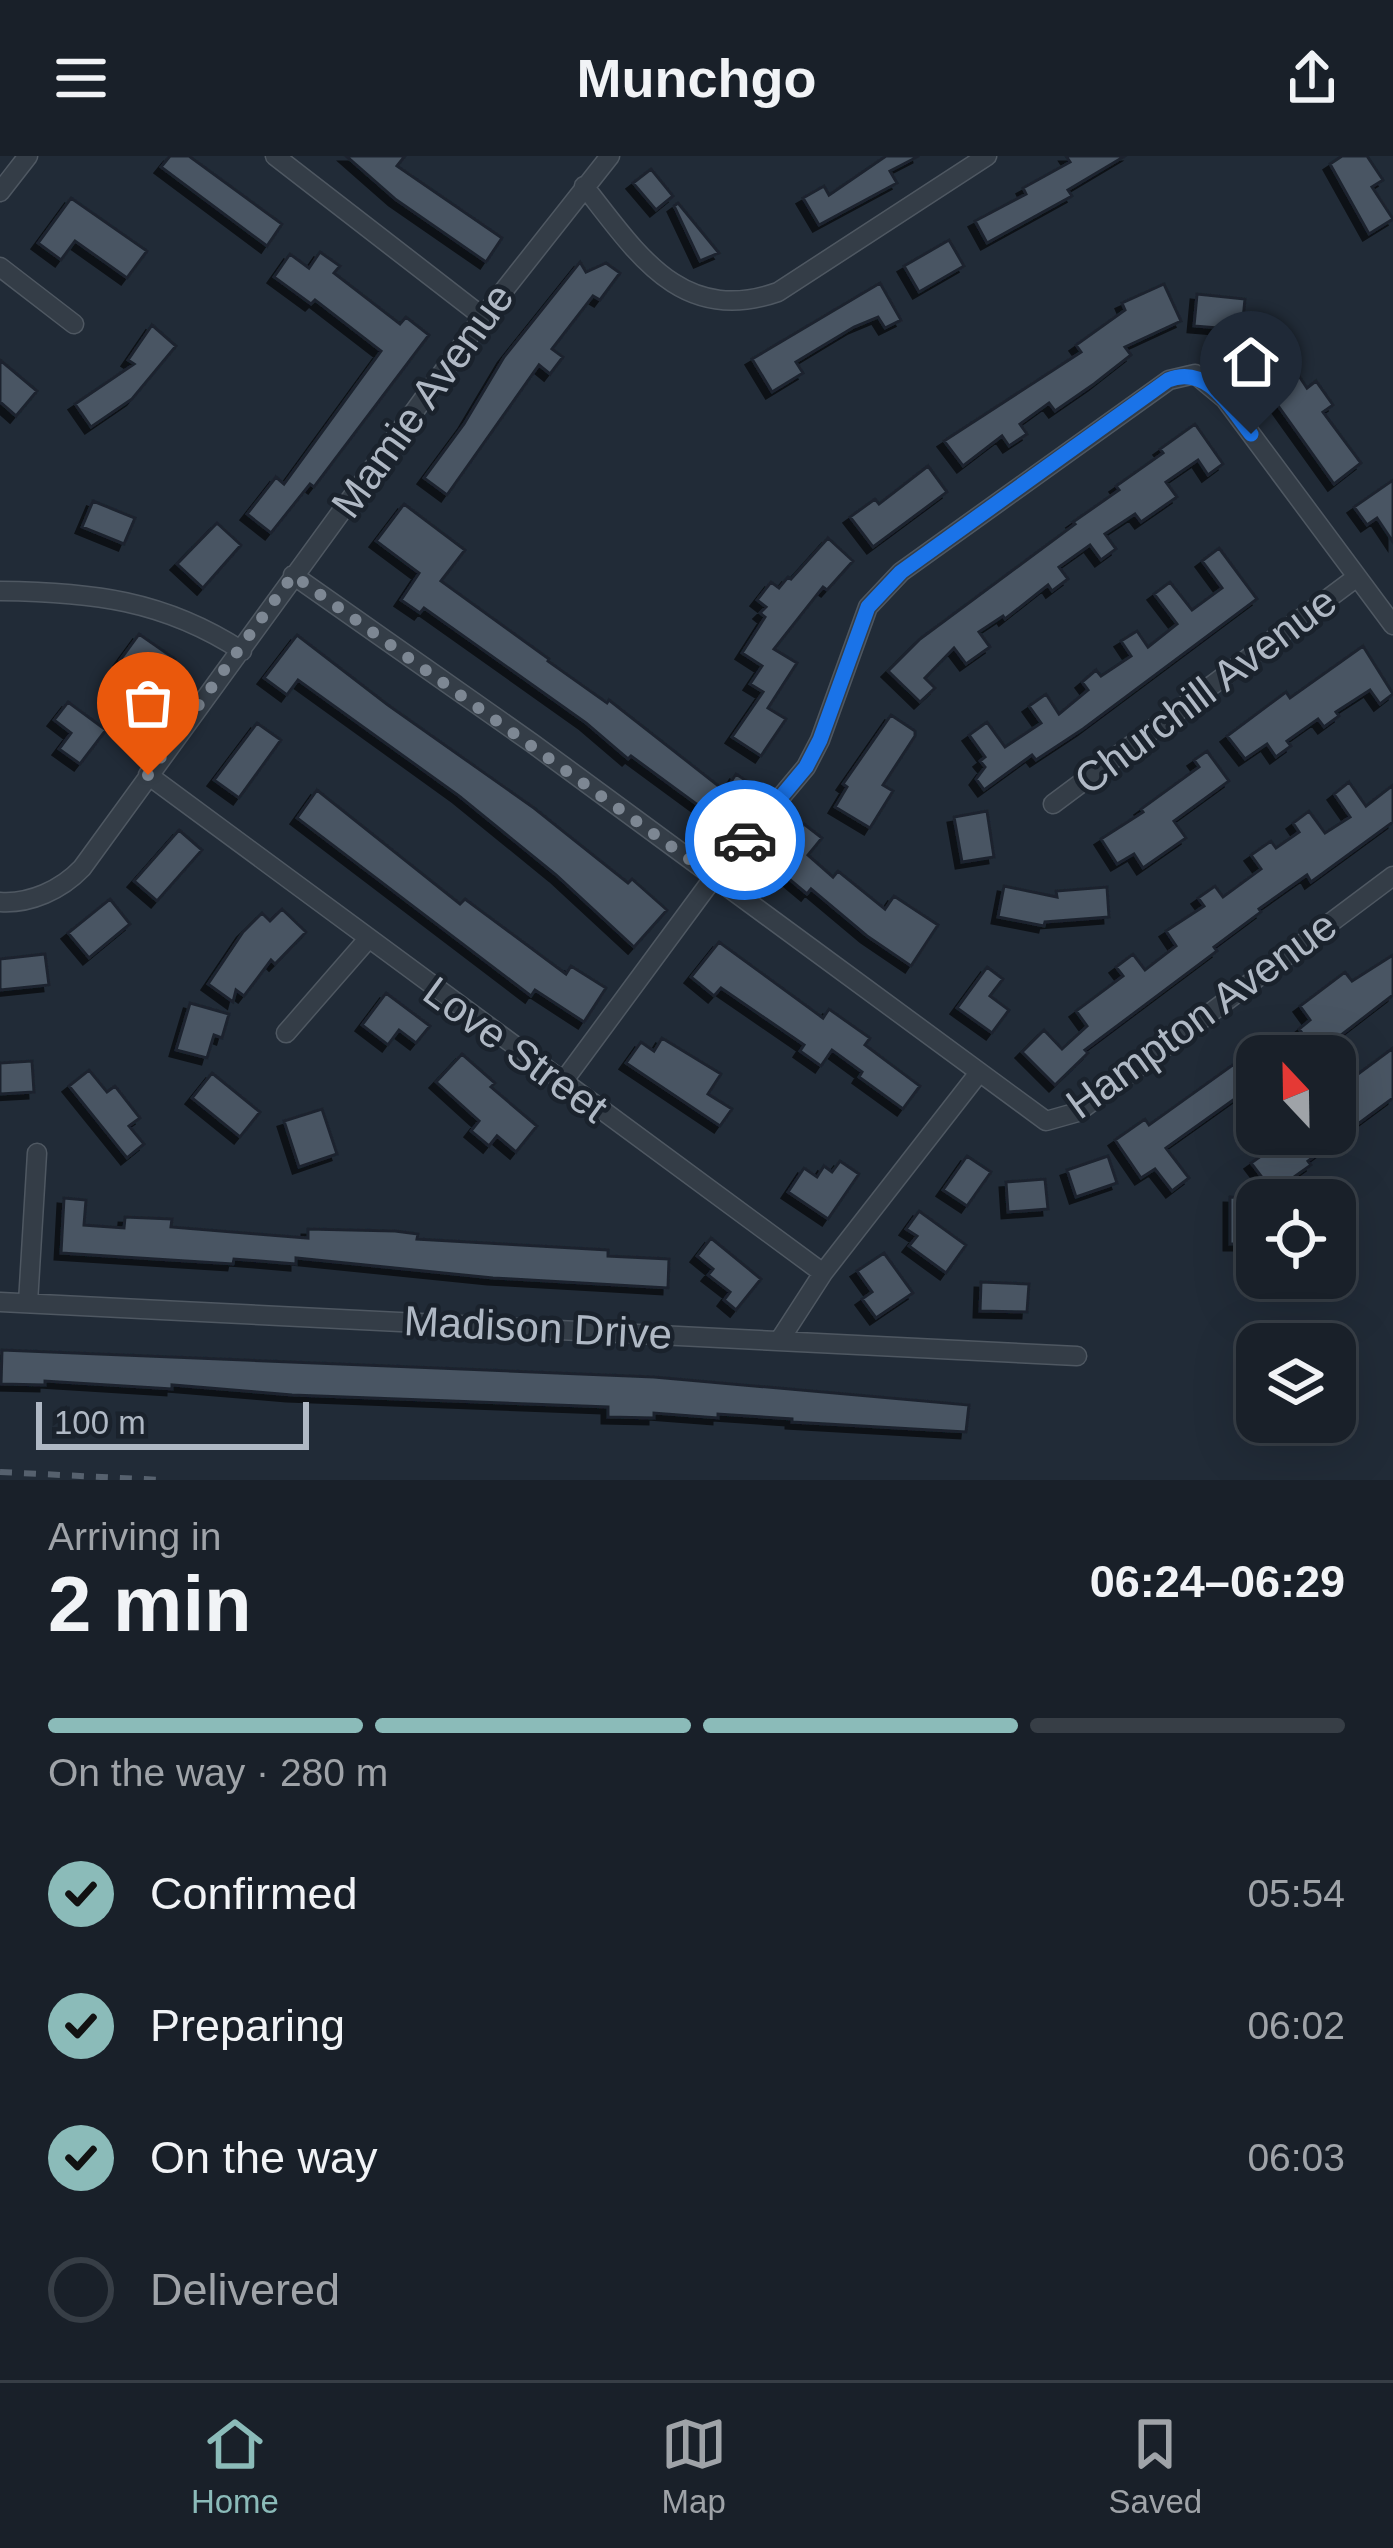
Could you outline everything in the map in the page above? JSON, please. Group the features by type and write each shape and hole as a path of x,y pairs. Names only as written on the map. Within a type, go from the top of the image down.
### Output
{"street":[{"path":"0,192 28,156"},
{"path":"275,156 484,317"},
{"name":"Mamie Avenue","path":"0,902 16,903 69,881 484,317 610,156"},
{"path":"584,186 650,269 692,293 746,303 778,292 987,156"},
{"path":"0,267 74,324"},
{"path":"562,1083 714,877 806,767 868,607 901,572 1168,380 1182,374 1201,378 1225,399 1393,625"},
{"path":"293,575 714,877 978,1074 823,1273 782,1338"},
{"name":"Churchill Avenue","path":"1053,804 1357,577"},
{"path":"0,591 145,604 203,626 242,651"},
{"name":"Love Street","path":"148,775 823,1273"},
{"name":"Hampton Avenue","path":"978,1074 1046,1121 1078,1112 1393,876"},
{"path":"286,1034 368,939"},
{"path":"28,1303 37,1153"},
{"name":"Madison Drive","path":"0,1302 1077,1356"}],"building":[{"path":"170,156 189,156 282,224 267,246 161,167"},
{"path":"346,156 405,156 397,166 502,238 486,262 395,199"},
{"path":"886,156 919,156 890,171 897,183 819,225 803,198 824,186 829,195"},
{"path":"1066,156 1125,156 1068,190 1072,196 987,243 975,221 1026,194 1023,188 1070,162"},
{"path":"1342,156 1367,156 1383,180 1372,187 1393,219 1369,234 1330,164"},
{"path":"651,169 673,196 656,210 633,183"},
{"path":"71,198 147,251 127,278 75,241 61,260 38,243"},
{"path":"678,203 719,253 700,261 674,206"},
{"path":"949,240 964,266 919,292 904,266"},
{"path":"320,252 340,266 334,273 400,324 406,317 429,335 314,487 310,484 271,533 247,514 276,477 284,484 381,351 315,300 311,304 274,277 290,254 309,268"},
{"path":"580,262 586,272 606,263 620,273 600,300 593,296 552,349 563,357 550,374 539,365 447,495 424,478 504,357"},
{"path":"880,283 901,320 885,328 878,317 854,327 796,362 803,373 772,392 752,359"},
{"path":"1164,284 1181,321 1125,347 1131,355 1094,384 1055,411 1049,403 1020,424 1027,434 1009,446 1002,436 963,466 944,441 1081,352 1076,345 1125,310 1122,303"},
{"path":"1197,294 1245,299 1242,330 1194,326"},
{"path":"152,325 176,346 132,399 91,427 75,404 134,364 128,360"},
{"path":"1269,330 1307,388 1316,381 1333,405 1323,412 1361,463 1334,484 1238,350"},
{"path":"0,360 37,391 16,416 0,402"},
{"path":"1195,424 1223,464 1208,475 1198,460 1166,482 1177,497 1141,522 1135,514 1105,534 1116,549 1101,560 1090,545 1059,567 1068,579 1052,591 1048,585 1005,619 979,632 990,647 966,664 954,648 925,678 935,688 920,702 888,671 920,639 1119,490 1116,486"},
{"path":"928,466 947,492 873,547 850,517 875,499 879,504"},
{"path":"1393,480 1393,542 1377,518 1367,525 1354,507"},
{"path":"93,501 135,518 124,544 82,527"},
{"path":"404,504 465,550 441,581 607,703 609,700 725,791 736,774 756,787 729,828 424,608 420,613 401,600 419,573 376,541"},
{"path":"217,523 241,545 203,588 177,564"},
{"path":"828,538 853,561 827,590 823,587 774,649 797,663 768,708 786,719 761,756 732,737 763,692 750,684 762,666 742,653 765,617 760,613 766,607 757,600 771,582 779,588 791,579"},
{"path":"1219,548 1257,599 1083,729 1036,760 1032,755 984,790 976,779 985,767 980,761 985,757 969,735 987,722 1005,747 1041,723 1029,706 1046,694 1059,714 1088,690 1082,682 1096,670 1101,676 1131,656 1121,641 1137,631 1148,647 1177,624 1154,594 1170,582 1192,610 1222,588 1202,561"},
{"path":"139,634 175,659 149,696 120,676 127,665 120,660"},
{"path":"297,635 534,808 628,883 632,879 667,910 634,947 459,796 298,680 287,695 264,678"},
{"path":"1363,646 1393,694 1380,704 1370,690 1336,712 1339,716 1324,727 1318,719 1287,741 1291,746 1276,757 1267,744 1245,759 1227,736 1286,692 1290,698"},
{"path":"68,702 106,730 80,764 59,749 71,733 54,720"},
{"path":"891,715 915,731 915,736 883,785 893,791 870,828 835,807 847,787 843,784"},
{"path":"257,723 281,740 239,798 214,780"},
{"path":"1207,751 1229,781 1174,821 1186,838 1143,868 1134,854 1117,864 1101,839 1199,767 1194,760"},
{"path":"1349,782 1366,806 1393,785 1393,822 1311,882 1307,875 1259,909 1214,947 1217,951 1085,1050 1088,1053 1055,1085 1022,1052 1044,1030 1062,1049 1087,1026 1076,1011 1123,976 1116,967 1133,954 1145,970 1176,946 1166,931 1204,906 1198,898 1215,886 1223,897 1261,869 1251,855 1271,841 1276,848 1299,832 1293,823 1309,811 1325,833 1350,817 1334,794"},
{"path":"317,790 460,904 465,899 566,974 571,966 606,988 584,1022 535,990 531,996 297,818"},
{"path":"987,811 994,857 962,862 954,817"},
{"path":"804,824 822,838 808,855 833,877 838,871 885,909 894,896 938,925 911,966 771,864"},
{"path":"179,830 202,850 157,901 134,881"},
{"path":"1004,886 1057,897 1056,891 1107,887 1109,917 1045,922 1044,926 998,917"},
{"path":"110,899 130,924 89,958 68,933"},
{"path":"282,909 306,932 275,964 271,960 244,996 236,990 233,1002 208,984 243,932 262,913 270,921"},
{"path":"719,942 823,1018 829,1009 870,1038 865,1045 920,1086 903,1109 832,1050 821,1066 800,1051 804,1045 721,988 714,996 691,977"},
{"path":"45,954 49,985 0,990 0,959"},
{"path":"1393,955 1393,995 1341,1035 1299,1035 1299,1029 1310,1020 1300,1006 1345,972 1352,981"},
{"path":"987,967 1003,979 990,996 1009,1010 992,1033 957,1008"},
{"path":"386,993 430,1026 416,1043 399,1030 388,1045 362,1025"},
{"path":"190,1003 229,1014 222,1038 214,1035 207,1058 176,1050"},
{"path":"662,1038 721,1074 708,1094 732,1109 720,1126 626,1063 641,1042 654,1051"},
{"path":"1393,1048 1393,1098 1356,1125 1356,1075"},
{"path":"462,1054 495,1083 491,1087 537,1126 516,1152 497,1136 489,1146 471,1131 479,1121 436,1082"},
{"path":"32,1061 34,1092 0,1094 0,1063"},
{"path":"1234,1064 1236,1098 1166,1148 1189,1178 1172,1191 1155,1169 1141,1178 1115,1140 1145,1119 1149,1125"},
{"path":"89,1070 107,1092 115,1086 140,1118 129,1126 144,1144 127,1158 69,1086"},
{"path":"212,1073 260,1112 240,1137 192,1098"},
{"path":"322,1109 337,1154 299,1167 284,1121"},
{"path":"1262,1155 1316,1155 1308,1161 1311,1165 1291,1179 1263,1179 1251,1163"},
{"path":"967,1156 991,1172 967,1206 943,1190"},
{"path":"1108,1156 1117,1183 1076,1197 1067,1170"},
{"path":"840,1161 859,1174 828,1219 788,1192 804,1168 817,1177 824,1166 832,1172"},
{"path":"1045,1179 1048,1209 1008,1212 1006,1182"},
{"path":"1230,1197 1236,1197 1236,1244 1230,1244"},
{"path":"64,1198 86,1200 84,1225 124,1228 125,1217 172,1219 171,1227 308,1238 308,1229 395,1231 418,1234 417,1239 608,1250 608,1256 669,1259 668,1288 493,1278 296,1258 296,1264 234,1259 233,1264 61,1253"},
{"path":"919,1211 966,1245 946,1273 909,1246 917,1236 906,1229"},
{"path":"711,1238 761,1279 736,1310 724,1300 730,1292 708,1275 713,1269 697,1256"},
{"path":"884,1253 913,1293 876,1318 862,1299 872,1292 857,1271"},
{"path":"981,1282 1029,1284 1027,1312 980,1311"},
{"path":"2,1350 654,1377 969,1405 966,1432 718,1414 718,1418 654,1413 654,1418 608,1417 608,1407 292,1395 172,1385 172,1389 45,1381 45,1385 1,1384"}],"railway":[{"path":"0,1472 162,1480"}],"way so far":[{"path":"148,775 293,575 714,877 745,840"}],"route":[{"path":"745,840 806,767 868,607 901,572 1182,374 1201,378 1225,399 1251,434"}]}
